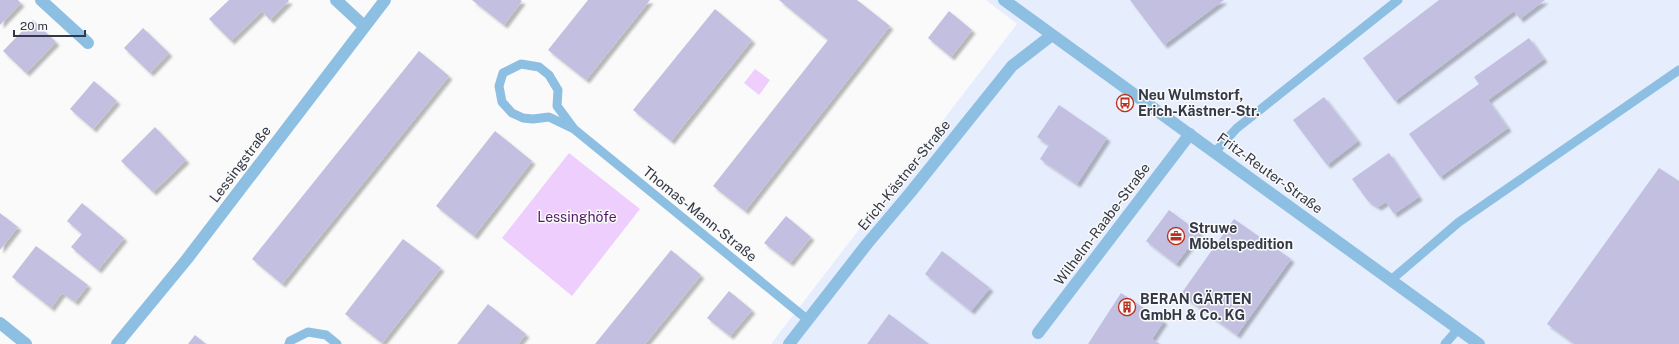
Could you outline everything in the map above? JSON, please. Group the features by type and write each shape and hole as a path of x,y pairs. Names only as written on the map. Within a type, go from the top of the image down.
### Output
{"street":[{"path":"41,0 88,43"},
{"path":"336,0 364,26"},
{"name":"Lessingstraße","path":"117,344 187,259 385,0"},
{"name":"Fritz-Reuter-Straße","path":"1004,0 1479,344"},
{"name":"Erich-Kästner-Straße","path":"789,344 867,244 1012,66 1052,35"},
{"name":"Wilhelm-Raabe-Straße","path":"1038,333 1190,134"},
{"path":"0,323 26,344"}],"lane":[{"path":"1215,152 1237,128 1398,0"},
{"name":"Thomas-Mann-Straße","path":"574,130 557,106 558,90 550,75 539,67 521,64 503,73 499,86 502,102 512,113 523,118 532,119 549,117 574,130 808,320"},
{"path":"1391,280 1460,222 1679,70"},
{"path":"1445,344 1458,329"},
{"path":"290,344 290,341 308,332 326,335 337,344"}],"shaded area":[{"path":"986,0 1679,0 1679,344 771,344 1017,24"}],"green space":[{"path":"755,69 770,80 759,95 744,83"},
{"name":"Lessinghöfe","path":"569,153 640,209 572,296 502,238"}],"building":[{"path":"0,0 18,0 21,3 0,25"},
{"path":"229,0 289,1 270,20 262,11 231,41 209,19"},
{"path":"472,0 520,0 522,1 504,25"},
{"path":"588,0 650,0 586,80 548,50"},
{"path":"779,0 857,0 890,26 745,211 713,186 828,40"},
{"path":"1130,0 1224,0 1164,45"},
{"path":"1439,0 1545,0 1520,19 1514,11 1395,101 1363,58"},
{"path":"715,9 752,40 671,141 633,110"},
{"path":"949,11 972,30 951,57 928,38"},
{"path":"33,20 56,42 26,73 3,51"},
{"path":"143,28 169,53 150,73 124,48"},
{"path":"1529,38 1544,59 1488,100 1508,128 1440,177 1409,134 1479,84 1474,77"},
{"path":"419,51 449,76 282,284 252,259"},
{"path":"94,81 117,101 93,129 70,109"},
{"path":"1324,97 1358,141 1327,165 1293,120"},
{"path":"1059,105 1107,138 1077,184 1040,159 1049,145 1037,137"},
{"path":"155,127 186,160 153,192 121,161"},
{"path":"495,131 532,161 474,236 436,206"},
{"path":"1389,153 1419,197 1394,214 1386,202 1378,207 1368,201 1352,179"},
{"path":"1659,168 1679,181 1679,344 1575,344 1547,324"},
{"path":"82,203 124,238 98,270 71,247 82,234 67,221"},
{"path":"1169,210 1200,233 1176,264 1146,241"},
{"path":"0,213 18,227 0,250"},
{"path":"786,216 811,237 790,263 764,243"},
{"path":"1234,219 1291,259 1237,335 1181,294"},
{"path":"403,239 441,268 382,343 345,314"},
{"path":"36,246 88,285 75,302 62,293 51,308 12,277"},
{"path":"671,250 701,275 645,344 595,344"},
{"path":"942,251 990,288 971,311 925,274"},
{"path":"729,291 752,310 730,336 707,318"},
{"name":"BERAN GÄRTEN GmbH & Co. KG","path":"1121,293 1164,321 1152,339 1160,344 1088,344"},
{"path":"488,304 526,334 518,344 457,344"},
{"path":"889,314 929,344 867,344"},
{"path":"195,335 206,344 188,344"}],"place":[{"name":"Neu Wulmstorf, Erich-Kästner-Str.","path":"1125,103"},
{"name":"Struwe Möbelspedition","path":"1176,236"},
{"name":"BERAN GÄRTEN GmbH & Co. KG","path":"1127,307"}]}
